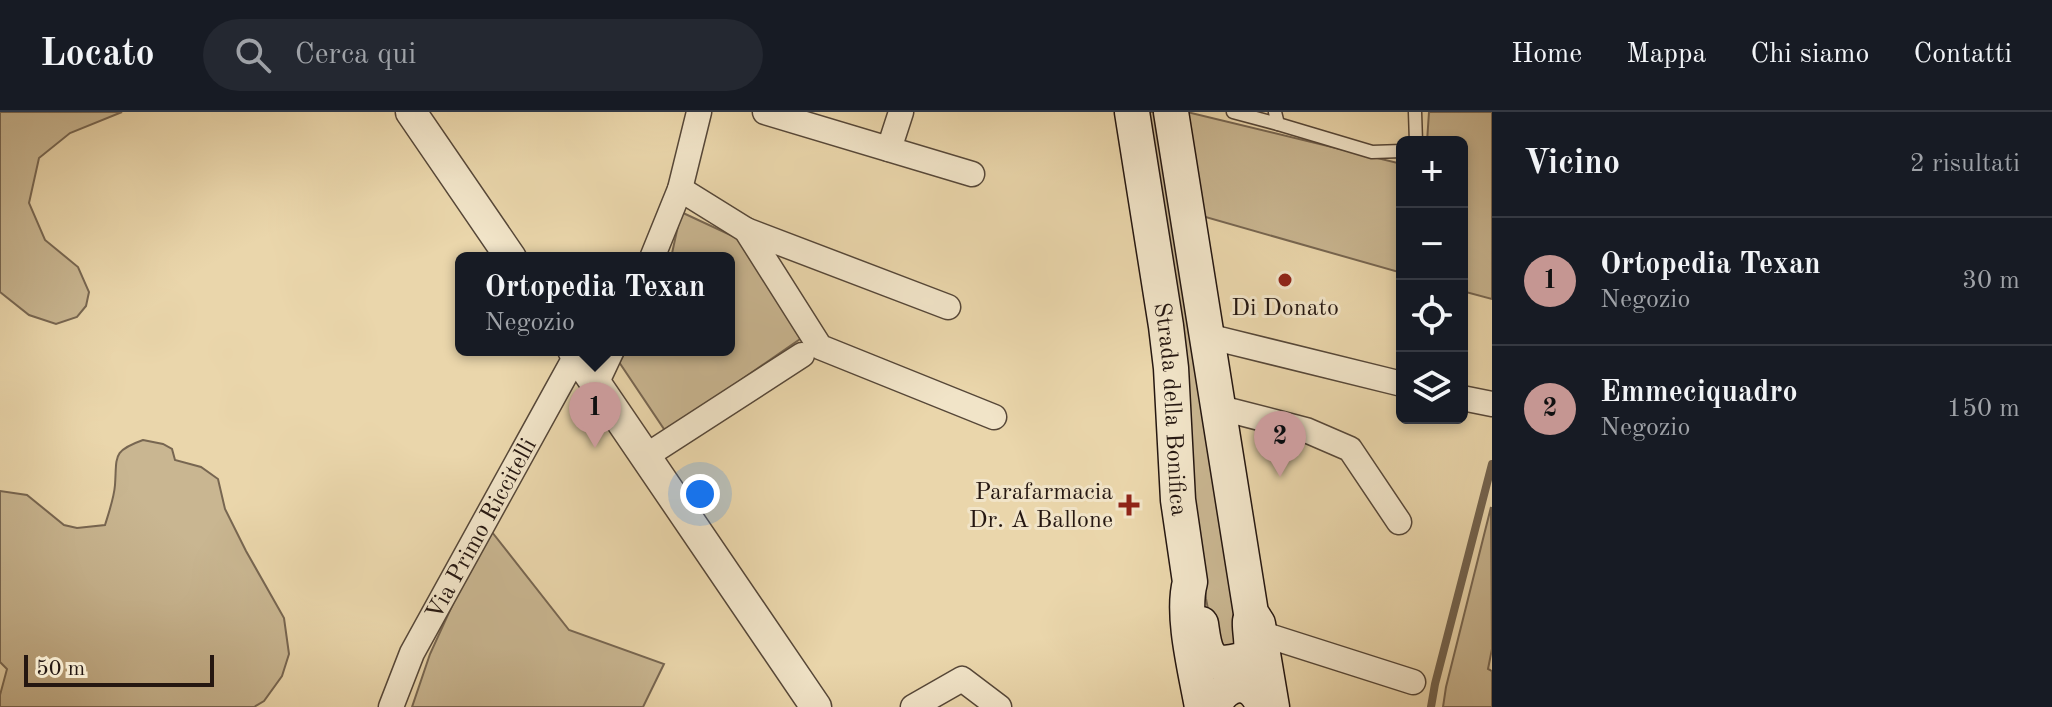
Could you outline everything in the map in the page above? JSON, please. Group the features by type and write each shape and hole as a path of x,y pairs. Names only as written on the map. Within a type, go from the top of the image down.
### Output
{"main road":[{"name":"Strada della Bonifica","path":"1132,112 1171,368 1178,500 1190,582 1186,594 1188,622 1202,707"},
{"name":"Strada della Bonifica","path":"1171,112 1217,407 1272,707"},
{"path":"1190,582 1196,592 1205,649 1212,658 1221,663 1241,660 1251,649 1249,627 1256,626"},
{"path":"1214,707 1224,692 1241,686 1252,688 1263,707"}],"street":[{"path":"411,112 507,252"},
{"path":"654,252 680,189 699,112"},
{"path":"765,112 972,174"},
{"path":"889,149 901,112"},
{"path":"680,189 746,230 948,307"},
{"path":"746,230 820,347 994,417"},
{"path":"1207,336 1396,383"},
{"path":"646,456 802,355"},
{"name":"Via Primo Riccitelli","path":"391,707 412,653 573,356"},
{"path":"579,356 816,707"},
{"path":"596,384 609,356"},
{"path":"1468,399 1492,404"},
{"name":"Strada della Bonifica","path":"1217,407 1306,430 1350,449 1399,522"},
{"path":"1256,626 1272,637 1413,682"},
{"path":"913,707 962,679 999,707"}],"lane":[{"path":"1233,112 1276,118 1372,152 1396,151"},
{"path":"1415,112 1416,136"}],"shaded area":[{"path":"0,112 122,112 70,133 39,158 29,203 45,240 78,267 89,292 86,306 77,317 56,324 29,315 0,292"},
{"path":"1142,112 1157,112 1221,517 1238,645 1223,648 1212,629 1206,599"},
{"path":"1187,112 1396,163 1396,271 1202,216"},
{"path":"1429,112 1492,112 1492,299 1468,293 1468,136 1427,136"},
{"path":"681,212 737,238 803,337 666,432 619,362 623,356 735,356 735,252 672,252"},
{"path":"143,440 163,444 172,449 175,460 201,467 218,479 225,509 284,618 289,654 282,676 264,701 254,707 0,707 7,669 0,662 0,491 27,495 64,525 77,528 105,525 114,495 118,456 121,451"},
{"path":"1491,507 1492,649 1488,669 1492,671 1492,707 1443,707 1446,687"},
{"path":"488,527 569,630 664,664 643,707 412,707 430,654"}],"waterway":[{"path":"1431,707 1492,464"}],"place":[{"name":"Di Donato","path":"1285,280"},
{"name":"Ortopedia Texan","path":"595,448"},
{"name":"Emmeciquadro","path":"1280,477"},
{"name":"Parafarmacia Dr. A Ballone","path":"1129,505"}]}
